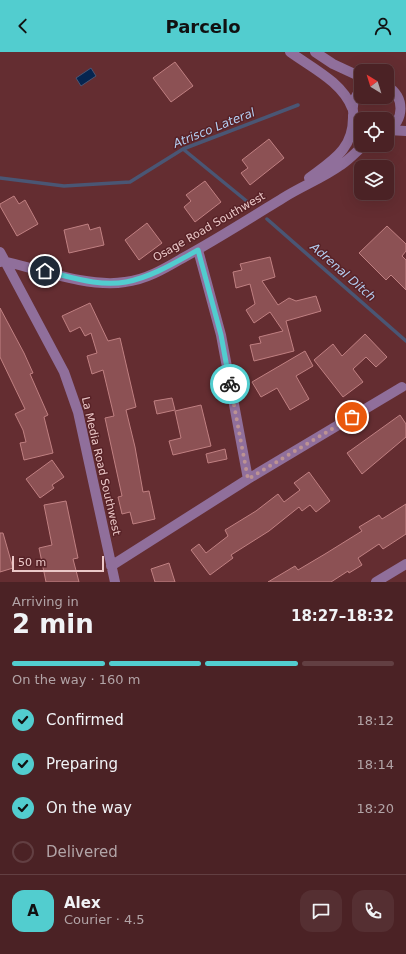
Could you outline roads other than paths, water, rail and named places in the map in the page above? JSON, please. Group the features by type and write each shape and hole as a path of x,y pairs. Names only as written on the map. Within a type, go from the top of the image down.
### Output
{"street":[{"path":"290,52 344,92 353,112"},
{"path":"316,52 333,64 354,74"},
{"path":"394,93 406,106"},
{"path":"394,126 400,118 401,110 399,98"},
{"path":"353,112 355,104"},
{"name":"Osage Road Southwest","path":"289,194 342,152 351,138 354,125 353,112"},
{"path":"394,130 406,131"},
{"name":"Osage Road Southwest","path":"1,258 87,281 107,283 125,282 161,270 198,250 289,194 340,166 356,152"},
{"path":"198,250 221,335 248,479"},
{"name":"La Media Road Southwest","path":"1,258 44,333 66,379 78,412 115,582"},
{"path":"111,566 248,479 402,387"},
{"path":"376,582 406,564"}],"water":[{"path":"91,68 96,76 81,86 76,78"}],"waterway":[{"name":"Atrisco Lateral","path":"0,178 64,186 130,182 183,149 298,105"},
{"name":"Adrenal Ditch","path":"183,149 249,203"},
{"name":"Adrenal Ditch","path":"267,219 406,341"}]}
